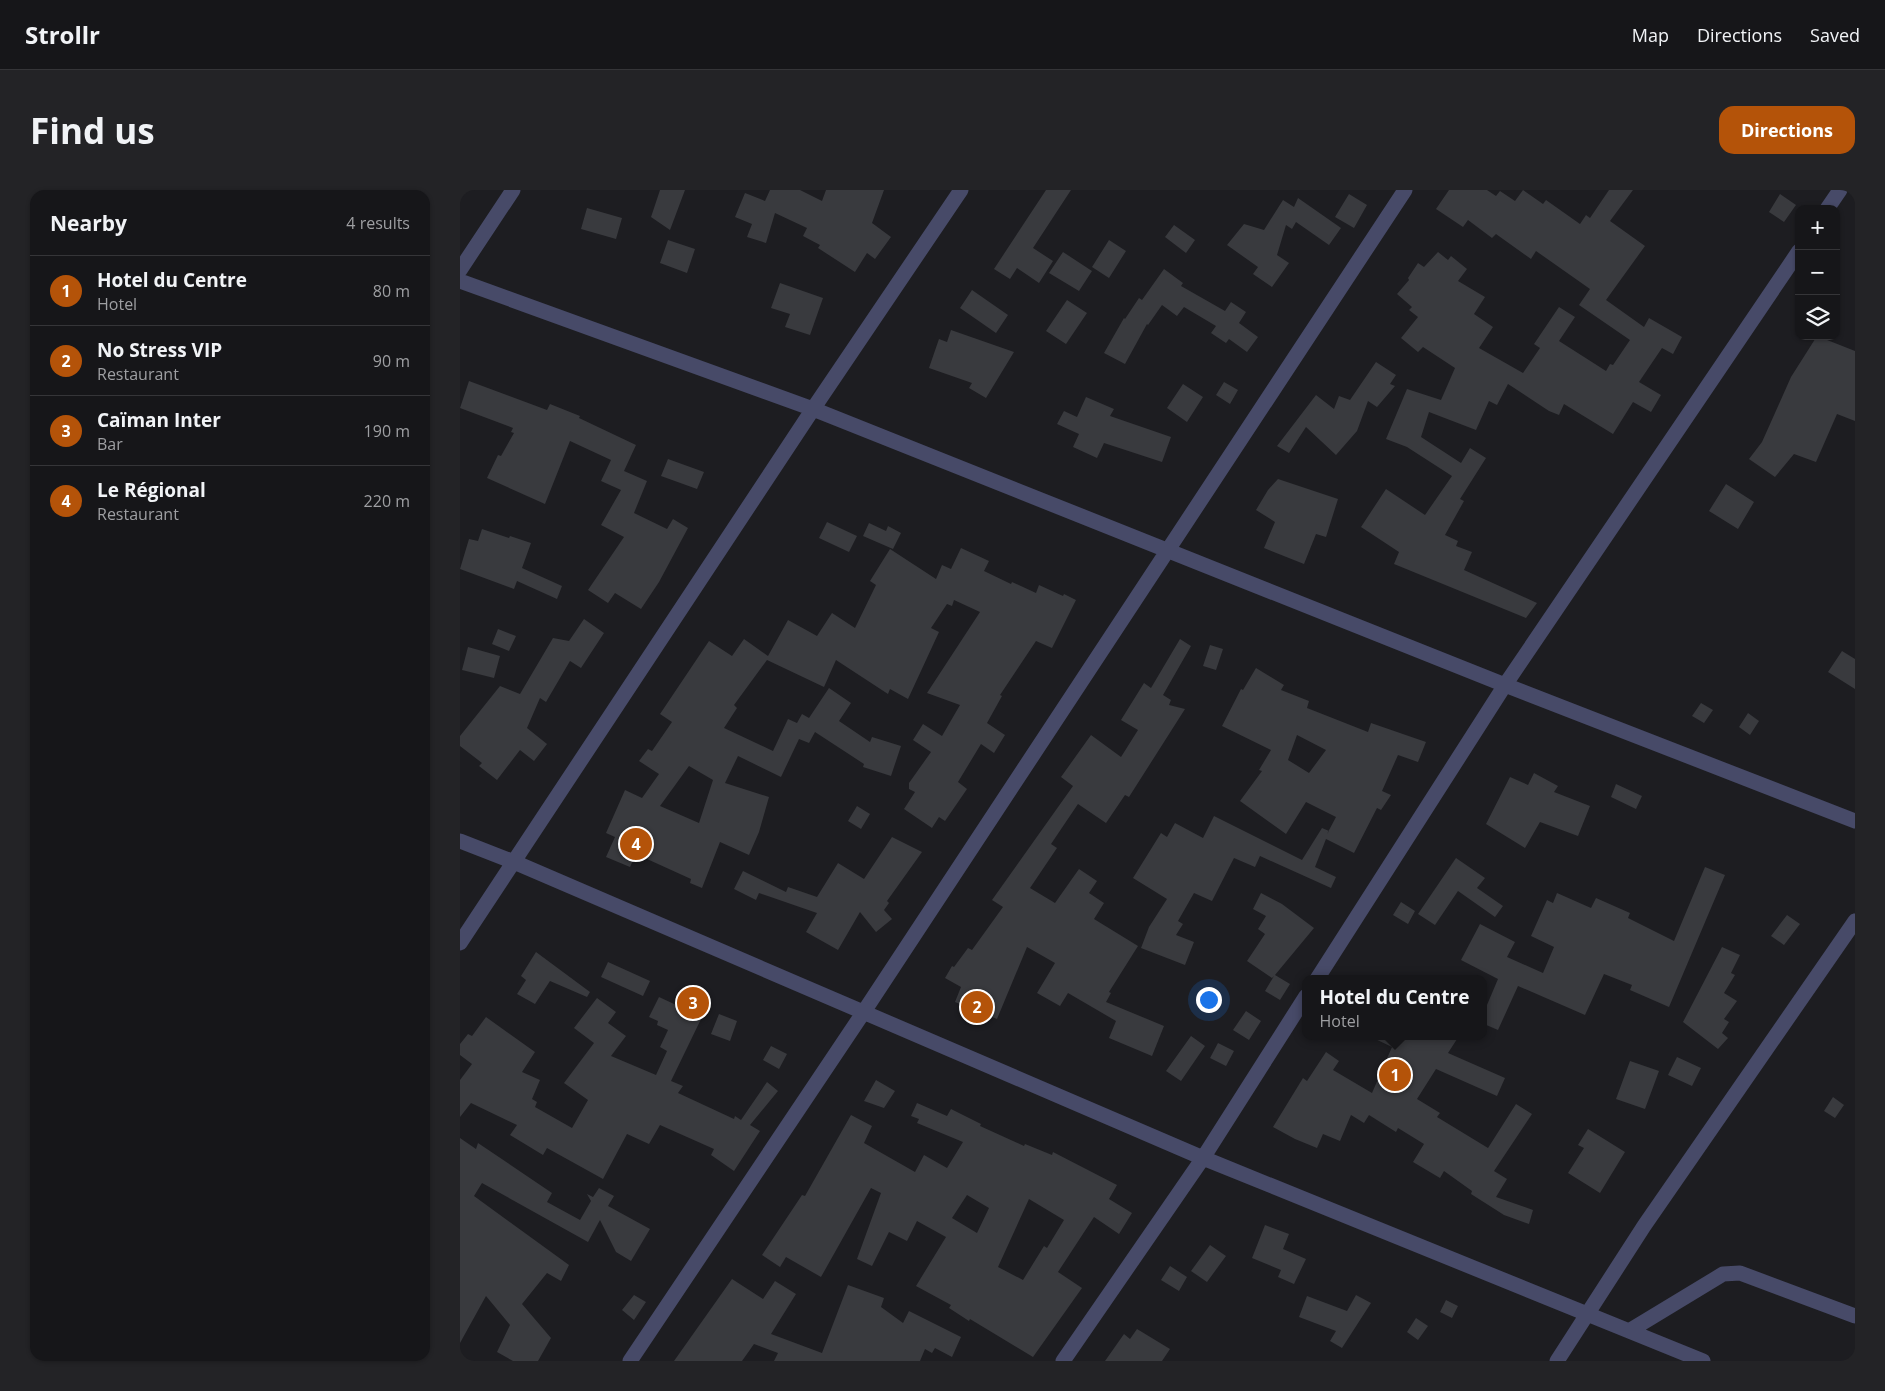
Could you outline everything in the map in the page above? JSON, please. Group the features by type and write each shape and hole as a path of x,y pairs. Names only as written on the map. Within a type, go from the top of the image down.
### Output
{"street":[{"path":"460,270 513,190"},
{"path":"460,943 960,190"},
{"path":"630,1361 863,1013 1405,190"},
{"path":"1830,205 1840,190"},
{"path":"1320,975 1504,685 1795,257"},
{"path":"460,281 813,409 1504,685 1855,821"},
{"path":"460,841 514,862 1203,1158 1703,1361"},
{"path":"1557,1361 1644,1226 1855,921"},
{"path":"1063,1361 1203,1158 1302,1002"},
{"path":"1629,1331 1722,1274 1740,1273 1855,1316"}],"building":[{"path":"660,190 685,190 670,230 651,217"},
{"path":"770,190 800,190 822,201 826,190 884,190 872,223 891,237 875,259 867,253 855,272 818,248 820,245 803,236 807,228 775,213 766,243 747,237 752,224 735,217 745,193 765,201"},
{"path":"1046,190 1071,190 1033,248 1053,261 1039,283 1017,268 1010,279 994,269"},
{"path":"1449,190 1487,190 1496,196 1500,191 1515,201 1523,190 1543,204 1546,200 1580,224 1586,215 1590,218 1609,190 1633,190 1610,221 1645,246 1606,300 1644,327 1649,318 1682,337 1673,354 1662,348 1639,382 1661,395 1651,412 1633,402 1613,434 1564,404 1559,415 1549,411 1508,384 1497,405 1489,401 1476,430 1429,412 1421,437 1461,463 1470,448 1486,458 1460,499 1464,501 1445,535 1458,541 1456,546 1472,552 1464,570 1537,603 1526,618 1394,564 1399,552 1361,527 1386,489 1425,515 1452,476 1407,447 1386,439 1407,389 1441,400 1455,368 1423,347 1418,352 1401,338 1418,317 1409,310 1412,307 1397,294 1409,280 1408,278 1418,263 1424,267 1438,252 1448,260 1451,256 1467,269 1458,281 1485,297 1474,314 1493,327 1479,348 1523,373 1540,348 1534,344 1559,307 1575,317 1559,341 1606,371 1610,364 1613,365 1630,340 1579,305 1590,289 1536,251 1531,259 1496,234 1492,238 1468,220 1463,227 1436,209"},
{"path":"1349,194 1367,205 1354,228 1335,217"},
{"path":"1780,194 1796,205 1784,222 1769,212"},
{"path":"1298,198 1341,228 1329,245 1296,222 1292,229 1286,225 1277,255 1289,263 1272,287 1253,274 1258,267 1227,245 1244,224 1264,230 1283,200 1294,207"},
{"path":"587,208 622,218 616,239 581,229"},
{"path":"1174,225 1195,240 1186,253 1165,237"},
{"path":"668,240 695,249 687,273 660,263"},
{"path":"1109,240 1126,251 1109,278 1092,267"},
{"path":"1063,252 1092,271 1079,291 1049,273"},
{"path":"1164,269 1183,283 1181,286 1225,311 1231,302 1246,312 1239,323 1258,337 1247,352 1229,339 1226,343 1211,333 1216,326 1184,307 1177,316 1162,305 1147,324 1125,364 1104,353 1124,318 1139,298 1142,300"},
{"path":"780,283 823,298 810,335 785,327 790,314 771,308"},
{"path":"972,290 1008,315 996,333 960,308"},
{"path":"1067,300 1087,313 1066,344 1046,331"},
{"path":"951,330 1014,352 986,398 969,388 972,383 929,368 939,339 947,342"},
{"path":"1814,340 1827,340 1855,351 1855,421 1837,414 1816,462 1794,454 1775,477 1749,459 1762,442 1791,377"},
{"path":"1376,362 1396,375 1390,384 1395,386 1377,407 1368,401 1357,431 1336,455 1306,427 1289,453 1277,446 1316,395 1334,409 1339,396 1350,400"},
{"path":"469,381 547,410 550,404 580,416 579,418 636,445 624,471 647,481 634,513 667,529 673,519 688,528 659,582 641,609 615,593 608,603 588,590 624,537 601,525 621,490 601,481 611,460 570,441 545,504 487,478 498,455 501,456 514,433 511,432 513,428 460,408"},
{"path":"1224,382 1238,390 1230,404 1216,395"},
{"path":"1183,384 1203,397 1187,422 1167,408"},
{"path":"1086,397 1114,409 1110,416 1171,437 1162,462 1104,443 1097,458 1073,447 1079,434 1057,424 1064,411 1077,417"},
{"path":"668,459 704,472 697,489 661,476"},
{"path":"1278,479 1338,499 1326,537 1316,534 1304,564 1264,548 1275,522 1256,510 1268,490"},
{"path":"1726,484 1754,502 1738,529 1709,511"},
{"path":"827,522 857,536 849,552 819,538"},
{"path":"869,523 886,531 888,526 901,533 893,549 863,536"},
{"path":"482,529 531,543 522,568 562,586 557,599 517,581 514,589 460,569 469,539 478,541"},
{"path":"961,548 989,561 984,571 1011,584 1012,582 1036,593 1039,585 1076,600 1052,648 1036,641 1000,695 1002,696 987,723 1005,735 994,753 981,744 958,782 967,789 945,821 939,817 932,828 904,809 915,792 909,789 909,783 931,752 913,740 923,724 942,736 960,705 927,693 980,612 954,600 952,606 947,604 931,628 939,632 908,699 890,689 888,694 836,660 824,687 767,660 734,705 737,708 724,728 773,751 788,719 797,723 802,714 809,718 829,688 851,703 839,721 870,742 872,737 901,746 891,776 863,767 864,764 815,732 809,743 799,739 781,777 738,756 725,783 769,797 759,832 749,855 720,842 702,888 690,883 691,879 636,854 630,867 606,857 615,837 606,833 625,790 642,798 659,774 639,761 648,749 652,751 672,722 660,714 709,641 732,656 744,639 768,656 788,620 817,636 832,613 855,628 876,585 870,581 890,549 936,579 942,565 951,569","holes":["689,766 713,780 699,823 660,806"]},
{"path":"584,619 604,633 581,668 570,661 546,702 540,698 527,728 547,744 534,761 520,750 497,780 479,766 482,763 460,746 460,736 500,686 520,694 553,638 569,641"},
{"path":"498,629 516,636 509,651 492,644"},
{"path":"1180,639 1191,646 1163,695 1171,700 1169,705 1185,709 1129,797 1125,795 1106,823 1078,804 1051,844 1057,848 1030,888 1055,903 1079,869 1097,881 1089,893 1104,903 1094,919 1138,946 1109,992 1111,993 1106,1002 1164,1026 1152,1056 1109,1038 1116,1021 1068,993 1060,1006 1037,993 1055,963 1027,947 997,1019 955,1002 961,987 945,978 952,966 954,967 968,948 972,950 1003,907 992,900 1073,786 1061,777 1091,735 1121,757 1138,730 1121,720 1144,683 1151,688"},
{"path":"1210,645 1223,649 1216,670 1203,666"},
{"path":"468,647 500,656 494,678 462,670"},
{"path":"1842,651 1855,659 1855,689 1828,672"},
{"path":"1256,668 1284,685 1281,690 1309,701 1307,708 1368,732 1371,723 1426,742 1418,762 1398,755 1382,791 1391,795 1381,810 1377,808 1354,853 1326,839 1315,867 1336,877 1331,888 1260,856 1255,867 1234,858 1212,901 1194,893 1178,921 1183,924 1176,935 1194,942 1185,965 1141,948 1149,927 1167,899 1133,878 1161,833 1167,837 1175,823 1203,838 1214,816 1302,860 1322,828 1329,831 1336,817 1306,802 1286,834 1240,801 1262,771 1259,770 1271,750 1222,726 1241,689 1243,690","holes":["1297,735 1326,750 1309,773 1288,760"]},
{"path":"1701,703 1713,710 1704,723 1692,716"},
{"path":"1748,713 1759,721 1750,735 1739,727"},
{"path":"1534,773 1558,786 1554,792 1590,806 1578,836 1540,822 1525,848 1486,824 1510,777 1528,785"},
{"path":"1616,784 1642,796 1636,809 1611,797"},
{"path":"857,806 870,814 861,829 848,821"},
{"path":"892,837 922,852 887,901 889,903 884,910 892,919 876,932 860,912 838,950 806,932 817,913 759,893 756,900 734,889 743,871 786,892 788,887 817,897 838,863 864,879"},
{"path":"1456,858 1485,878 1477,888 1503,906 1495,917 1458,891 1435,925 1418,914"},
{"path":"1705,867 1725,875 1669,1007 1630,990 1632,985 1604,974 1585,1015 1518,986 1498,1030 1487,1025 1487,1005 1498,979 1461,960 1480,924 1515,942 1507,957 1543,973 1554,947 1531,936 1547,900 1553,903 1557,893 1591,908 1596,898 1630,913 1628,918 1674,941"},
{"path":"1261,893 1282,904 1314,928 1275,975 1290,984 1280,1000 1265,991 1274,976 1272,978 1247,961 1265,934 1258,929 1266,916 1253,909"},
{"path":"1401,902 1415,911 1408,924 1393,915"},
{"path":"1787,915 1800,924 1784,945 1771,936"},
{"path":"1722,947 1740,955 1731,973 1735,975 1724,993 1737,1001 1724,1019 1729,1022 1722,1033 1728,1038 1718,1049 1683,1022"},
{"path":"536,952 590,992 587,997 550,981 535,1004 517,994 526,980 521,976"},
{"path":"608,962 650,981 643,996 601,977"},
{"path":"659,997 702,1017 671,1081 683,1086 678,1093 734,1119 735,1116 741,1120 767,1082 778,1091 750,1125 760,1131 734,1171 711,1155 714,1149 660,1125 649,1144 627,1134 603,1179 547,1148 543,1155 510,1135 517,1125 471,1103 460,1117 460,1080 472,1064 460,1055 460,1044 468,1034 472,1036 486,1017 535,1052 522,1072 540,1080 532,1099 537,1102 535,1107 572,1128 588,1100 564,1083 594,1043 574,1028 597,998 616,1012 608,1023 626,1036 611,1056 656,1075 667,1051 660,1047 668,1030 657,1025 658,1021 649,1017"},
{"path":"1246,1011 1261,1021 1249,1040 1233,1030"},
{"path":"719,1014 737,1021 730,1041 711,1034"},
{"path":"1191,1036 1205,1046 1181,1081 1166,1071"},
{"path":"1377,1040 1456,1040 1448,1053 1505,1078 1497,1096 1436,1069 1417,1099 1440,1113 1437,1117 1488,1148 1516,1104 1532,1114 1494,1171 1507,1179 1496,1197 1533,1210 1529,1224 1504,1215 1471,1194 1472,1191 1444,1171 1440,1178 1413,1162 1424,1144 1398,1128 1396,1132 1369,1115 1364,1123 1351,1115 1340,1141 1323,1134 1317,1148 1273,1127 1303,1078 1307,1081 1326,1052 1339,1061 1333,1070 1372,1093 1392,1047"},
{"path":"1218,1043 1234,1051 1226,1066 1210,1058"},
{"path":"771,1046 787,1054 779,1069 763,1060"},
{"path":"1677,1057 1701,1068 1692,1086 1668,1075"},
{"path":"1630,1061 1659,1071 1645,1109 1616,1099"},
{"path":"876,1080 895,1091 884,1108 864,1101"},
{"path":"1833,1097 1844,1105 1835,1118 1824,1111"},
{"path":"917,1103 947,1116 951,1109 981,1124 980,1126 1024,1146 1025,1144 1052,1155 1053,1152 1117,1185 1109,1199 1132,1213 1119,1234 1094,1217 1058,1272 1082,1288 1033,1357 970,1319 969,1321 949,1308 951,1305 916,1286 946,1237 917,1221 907,1241 889,1232 872,1266 857,1259 881,1193 871,1188 821,1277 786,1257 780,1267 762,1255 802,1195 805,1196 851,1115 872,1126 864,1143 915,1172 924,1155 947,1168 963,1142 917,1123 919,1119 911,1116","holes":["967,1195 989,1208 977,1233 952,1218","1029,1199 1064,1220 1047,1248 1044,1246 1023,1280 998,1267"]},
{"path":"1588,1129 1625,1152 1600,1193 1568,1173 1584,1148 1578,1145"},
{"path":"460,1138 476,1149 478,1143 552,1193 547,1202 580,1220 591,1201 587,1194 593,1197 599,1188 614,1196 608,1206 650,1229 631,1261 616,1252 600,1220 588,1242 482,1183 474,1196 569,1265 561,1281 547,1273 522,1304 551,1338 538,1361 513,1361 497,1352 510,1325 486,1296 460,1343"},
{"path":"1265,1225 1289,1234 1283,1249 1306,1259 1294,1284 1278,1277 1281,1270 1252,1258"},
{"path":"1210,1245 1226,1256 1207,1282 1191,1271"},
{"path":"1170,1266 1187,1277 1179,1291 1161,1280"},
{"path":"732,1279 763,1299 775,1281 796,1294 771,1334 822,1353 848,1285 884,1298 881,1307 903,1323 909,1311 961,1337 952,1357 935,1348 932,1353 925,1349 920,1361 774,1361 778,1353 754,1344 742,1361 674,1361"},
{"path":"634,1295 646,1302 634,1320 622,1310"},
{"path":"1356,1295 1371,1303 1342,1348 1330,1341 1336,1331 1299,1317 1307,1296 1347,1311"},
{"path":"1446,1300 1458,1306 1452,1318 1440,1312"},
{"path":"1416,1318 1428,1326 1418,1340 1407,1332"},
{"path":"1137,1329 1170,1349 1162,1361 1105,1361 1124,1334 1130,1339"}],"place":[{"name":"Le Régional","path":"636,844"},
{"name":"Caïman Inter","path":"693,1003"},
{"name":"No Stress VIP","path":"977,1007"},
{"name":"Hotel du Centre","path":"1395,1075"}]}
